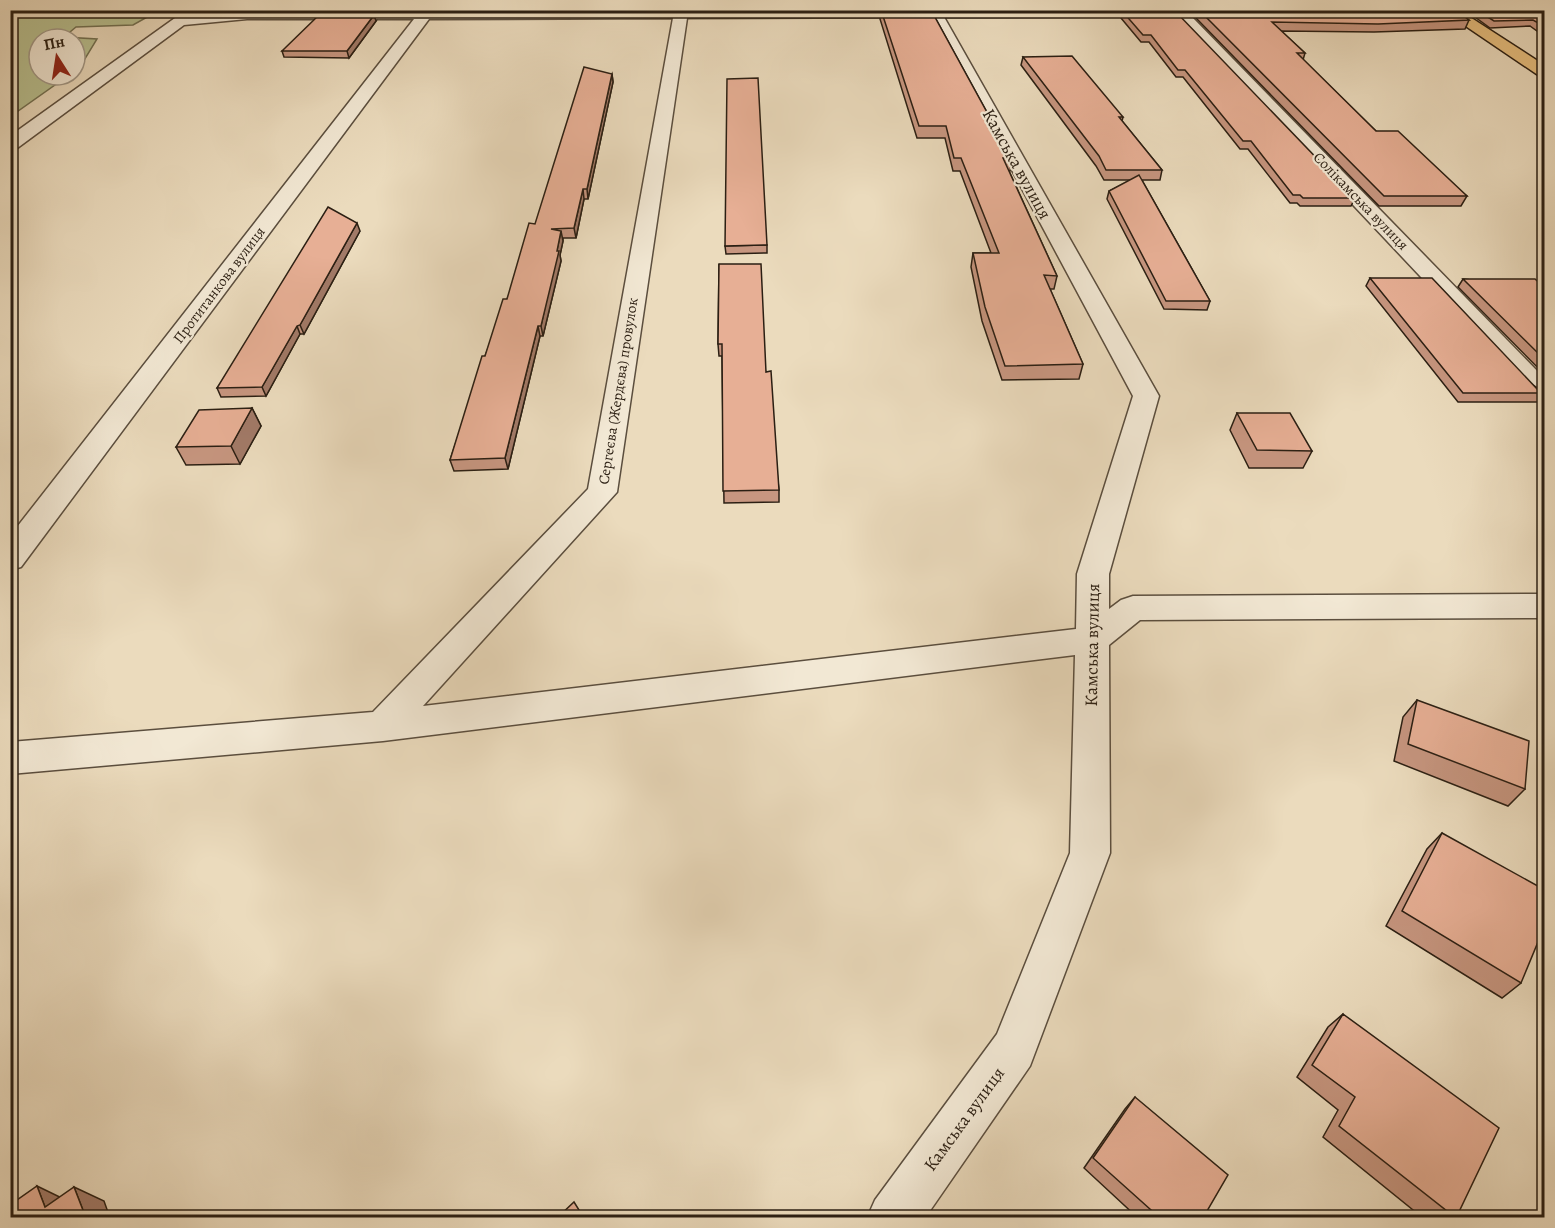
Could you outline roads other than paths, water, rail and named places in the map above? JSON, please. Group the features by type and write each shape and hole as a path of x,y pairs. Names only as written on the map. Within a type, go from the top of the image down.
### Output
{"main road":[{"path":"1450,11 1545,72"}],"street":[{"name":"Солікамська вулиця","path":"1178,11 1545,392"},
{"path":"1403,12 1545,11"},
{"name":"Сергеєва (Жердєва) провулок","path":"383,726 602,492 681,12"},
{"name":"Камська вулиця","path":"892,1218 1014,1050 1090,853 1093,574 1146,396 933,12"},
{"path":"10,145 180,21 250,13 1261,12"},
{"name":"Протитанкова вулиця","path":"10,559 426,13"},
{"path":"10,758 383,726 1092,639 1133,608 1545,606"}]}
